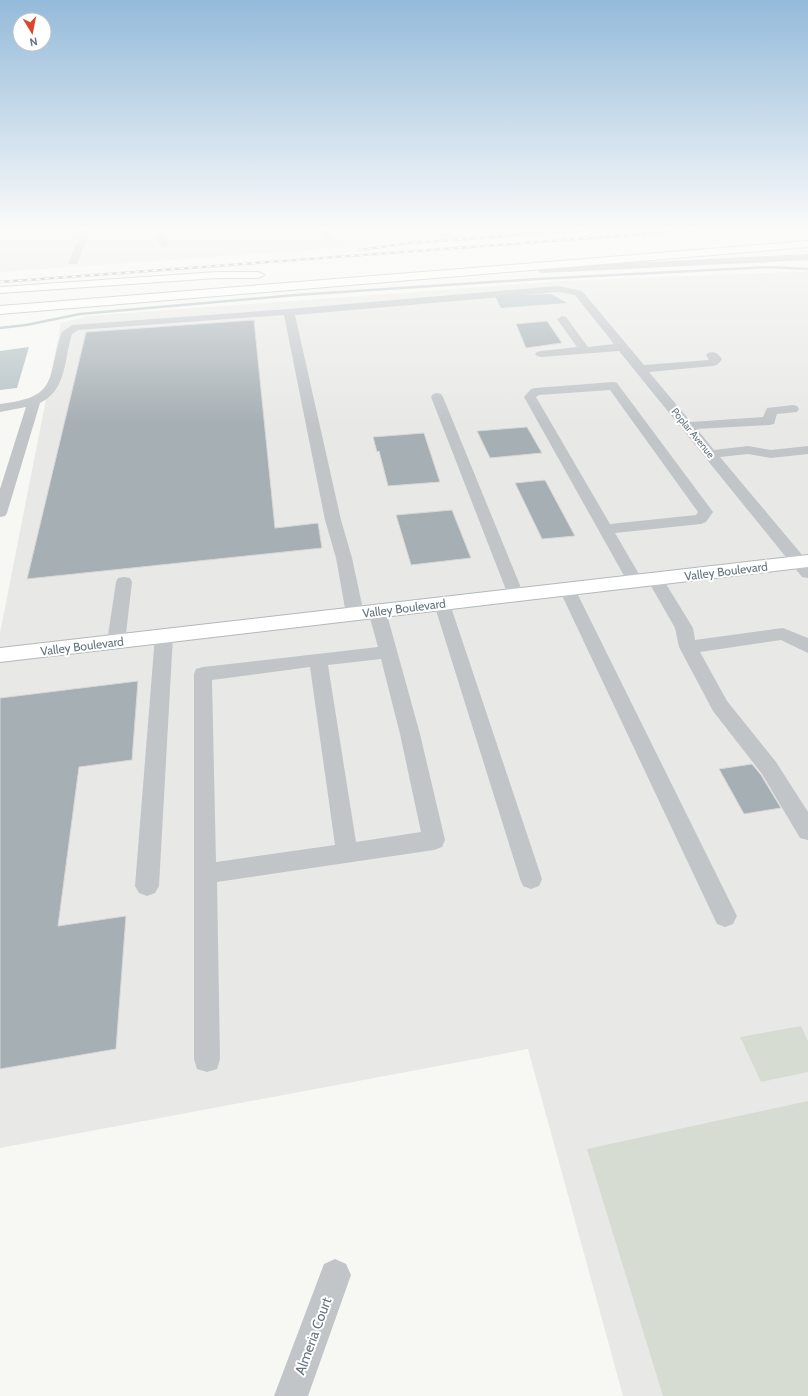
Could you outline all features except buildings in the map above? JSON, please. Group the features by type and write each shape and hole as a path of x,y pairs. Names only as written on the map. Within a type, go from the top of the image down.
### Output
{"main road":[{"path":"0,297 35,294"},
{"path":"0,310 187,294"},
{"path":"0,321 117,305 228,294"},
{"name":"Valley Boulevard","path":"0,655 635,581 805,565"}],"street":[{"name":"Poplar Avenue","path":"289,312 498,294"},
{"name":"Poplar Avenue","path":"579,294 710,454 805,565"},
{"path":"0,408 13,407 34,401 52,388 66,335 72,328 289,312 333,520 344,558 355,614"},
{"path":"562,319 585,350"},
{"path":"541,354 622,347"},
{"path":"640,369 713,363 716,359 712,355"},
{"path":"606,529 701,519 706,512 613,386 535,392 530,397 635,581"},
{"path":"437,397 516,595"},
{"path":"0,513 34,401"},
{"path":"687,426 769,421 771,411 793,409"},
{"path":"710,454 748,450 771,454 808,450"},
{"path":"655,579 684,628 688,647 720,706 769,768 807,828"},
{"path":"116,642 124,582"},
{"path":"567,589 725,916"},
{"path":"442,604 531,879"},
{"path":"205,874 434,840 410,734 377,611"},
{"path":"688,647 783,634 805,644 808,647"},
{"path":"147,886 164,636"},
{"path":"207,1059 203,674 388,652"},
{"path":"318,660 347,854"},
{"name":"Almeria Court","path":"291,1396 335,1275"}],"shaded area":[{"path":"384,294 808,294 808,1396 623,1396 528,1049 0,1148 0,633 61,323 87,316"},
{"path":"551,294 567,303 501,308 495,296"},
{"path":"29,347 17,388 0,390 0,351"},
{"path":"801,1026 808,1041 808,1072 761,1082 740,1037"},
{"path":"808,1101 808,1396 663,1396 587,1149"}],"waterway":[{"path":"0,328 26,325 80,314 309,294"}]}
